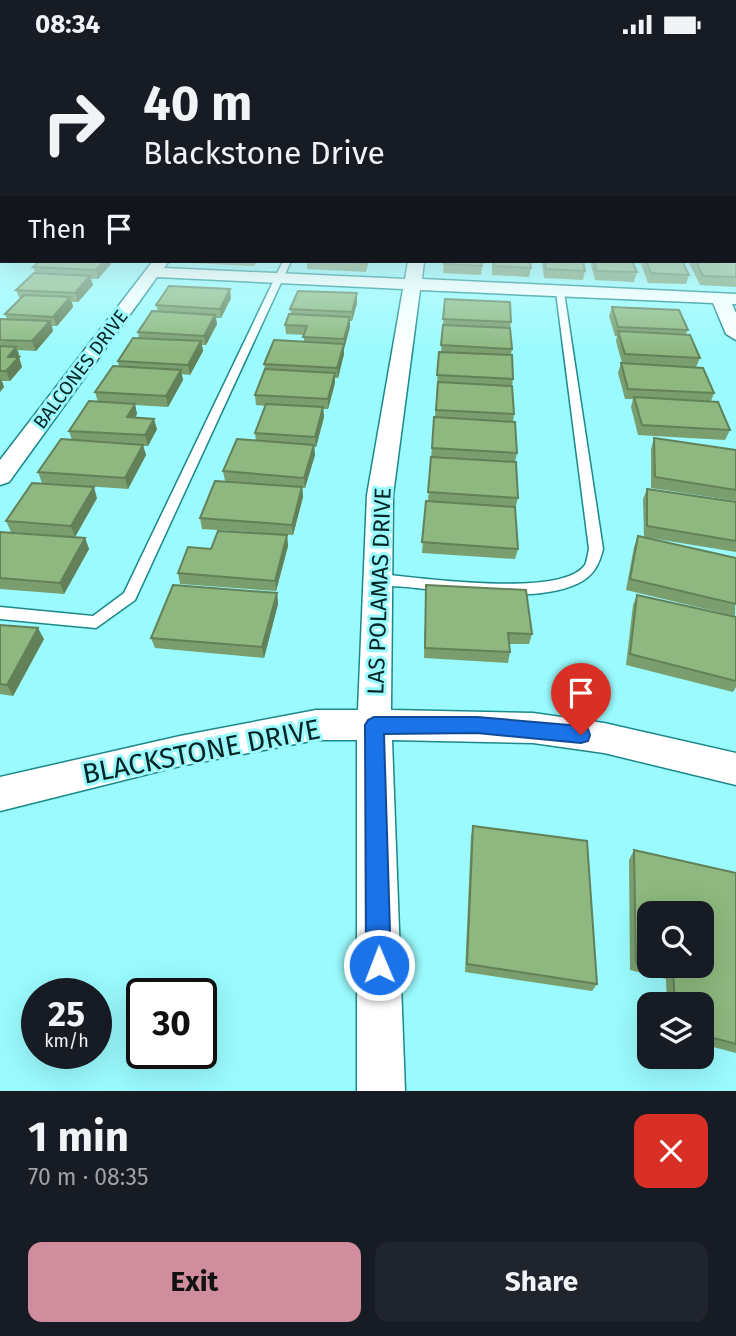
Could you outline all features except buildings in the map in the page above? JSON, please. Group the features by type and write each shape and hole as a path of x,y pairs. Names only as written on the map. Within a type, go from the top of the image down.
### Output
{"street":[{"path":"157,267 279,278 414,272 560,292 728,299 736,334"},
{"name":"BALCONES DRIVE","path":"0,477 157,267"},
{"name":"LAS POLAMAS DRIVE","path":"381,1091 374,725 380,495 414,272"},
{"name":"BLACKSTONE DRIVE","path":"0,794 180,751 317,725 477,725 533,728 604,738 736,769"}],"lane":[{"path":"0,614 96,622 130,597 286,263"},
{"path":"378,579 531,590 564,585 589,569 596,549 560,292"}],"route":[{"path":"379,965 374,725 477,725 533,728 581,735"}]}
